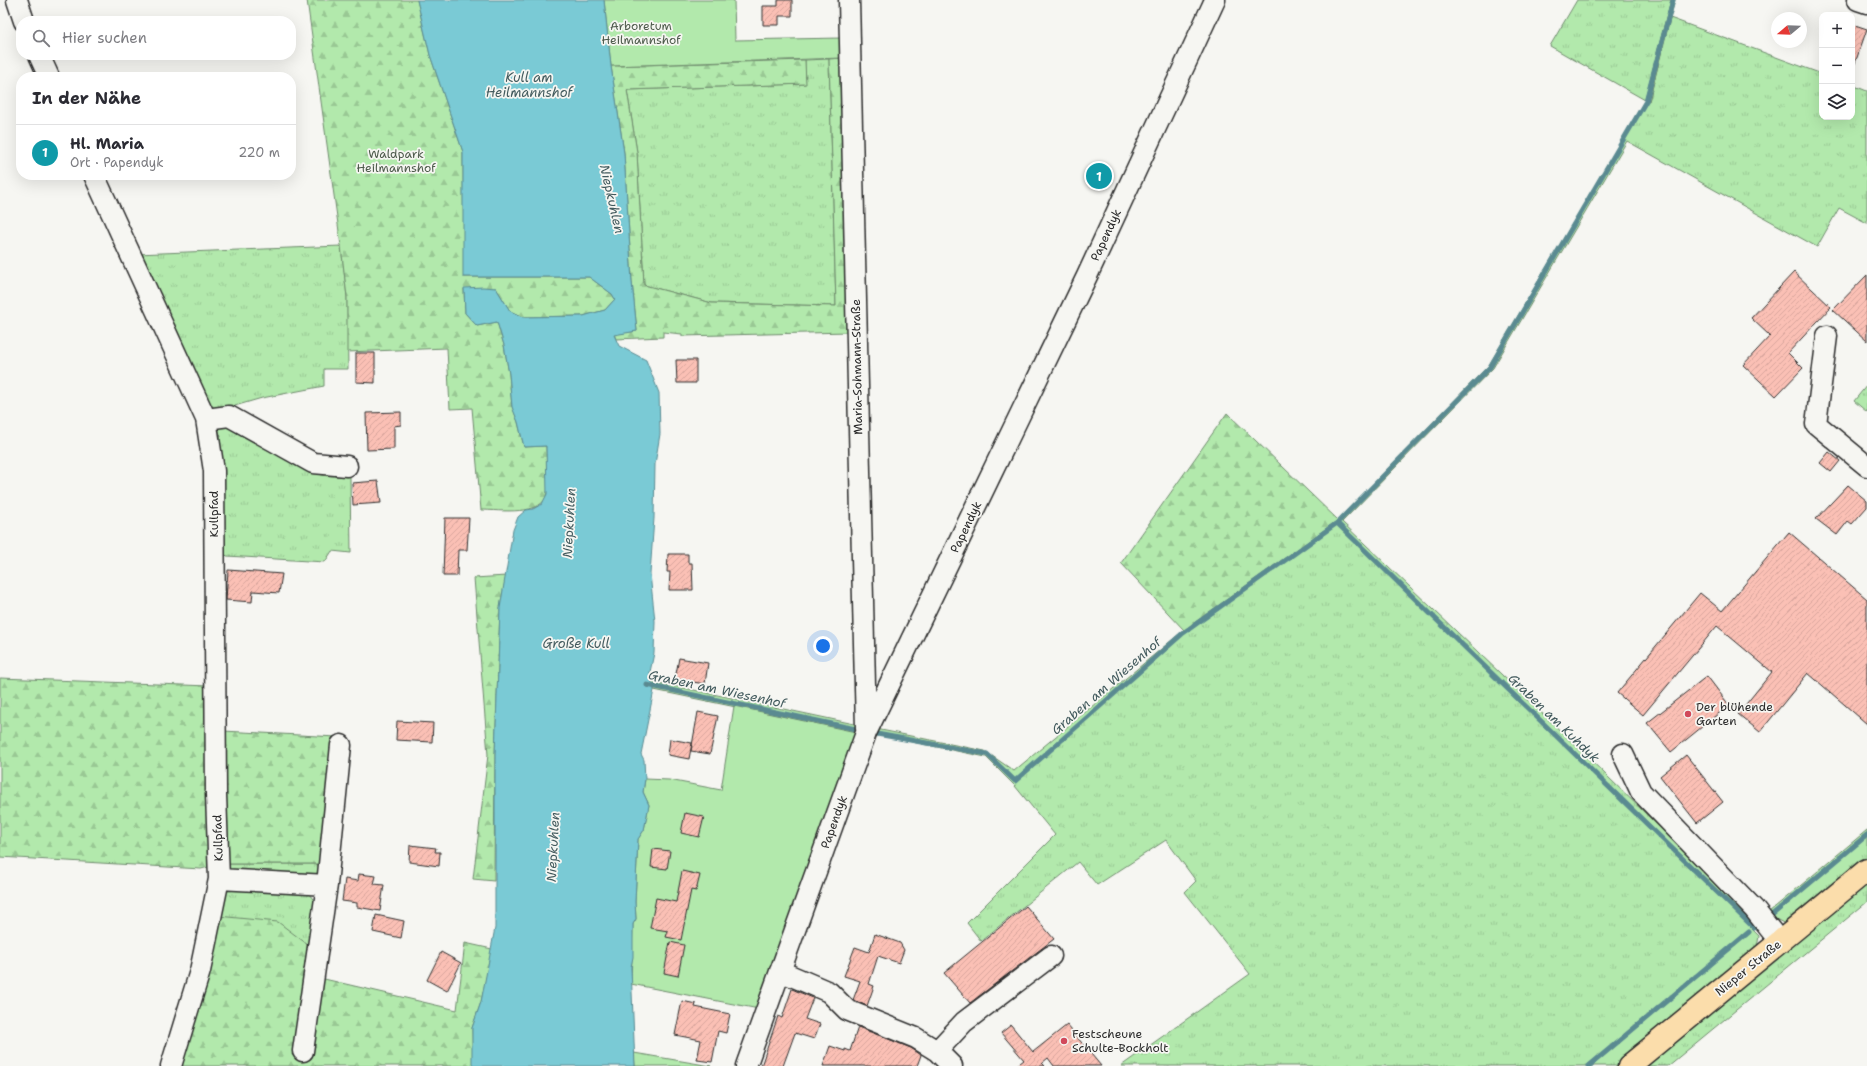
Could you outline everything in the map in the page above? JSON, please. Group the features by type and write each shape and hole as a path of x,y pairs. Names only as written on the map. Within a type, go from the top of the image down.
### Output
{"main road":[{"name":"Nieper Straße","path":"1629,1066 1867,870"}],"street":[{"path":"17,0 22,16"},
{"name":"Maria-Sohmann-Straße","path":"849,0 866,733"},
{"name":"Papendyk","path":"746,1066 866,733 1087,276 1215,0"},
{"path":"1858,0 1867,3"},
{"path":"41,60 47,72"},
{"name":"Kullpfad","path":"96,180 206,419 214,471 216,794 219,879 200,971 171,1066"},
{"path":"1827,336 1816,424 1867,466"},
{"path":"206,419 229,416 313,463 347,466"},
{"path":"303,1051 327,885 341,746"},
{"path":"1622,754 1641,792 1754,909 1780,942"},
{"name":"Kullpfad","path":"219,879 327,885"},
{"path":"937,1051 964,1022 1051,956"},
{"path":"780,971 829,992 847,1010 916,1038 937,1051 952,1066"}],"green space":[{"name":"Waldpark Heilmannshof","path":"307,0 417,0 430,55 463,152 464,277 589,277 612,294 615,299 605,310 583,316 523,317 510,311 496,288 464,289 465,313 477,326 497,322 504,345 512,406 518,422 524,447 546,446 548,487 544,501 538,506 530,509 509,511 481,510 472,408 450,409 447,348 347,352 347,297"},
{"name":"Arboretum Heilmannshof","path":"604,0 734,0 735,40 842,38 842,58 611,66"},
{"path":"1577,0 1671,0 1645,99 1649,101 1670,18 1819,73 1819,120 1855,120 1855,86 1867,91 1867,223 1839,208 1817,247 1627,141 1493,368 1342,522 1570,740 1757,922 1750,927 1759,936 1756,953 1618,1066 1121,1066 1250,974 1185,892 1196,881 1166,840 1097,885 1078,862 981,941 967,923 1055,835 1015,786 986,757 873,734 876,729 985,751 1014,771 1184,630 1338,520 1489,365 1645,100 1550,46"},
{"path":"1671,0 1675,0 1649,101 1645,99"},
{"path":"842,58 849,332 682,336 682,334 663,332 663,337 616,339 614,334 637,331 632,282 624,153 611,66 805,60 806,84 627,90 637,152 644,285 712,303 836,306 829,59"},
{"path":"829,59 836,306 712,303 644,285 637,152 627,90 805,84 805,60"},
{"path":"341,246 347,297 348,369 324,369 324,386 262,398 221,410 210,411 136,254"},
{"path":"1867,385 1867,412 1854,401"},
{"path":"1227,413 1338,520 1184,630 1121,563"},
{"path":"216,423 228,423 322,475 350,477 351,553 332,551 325,562 227,556 221,550 215,436 221,437"},
{"path":"506,576 500,608 495,755 494,881 473,879 488,755 474,578"},
{"path":"0,678 209,686 213,866 201,869 0,857"},
{"path":"651,681 859,725 856,732 654,690"},
{"path":"734,706 856,732 759,1009 631,984 633,924 636,919 635,902 638,839 644,830 649,805 643,792 645,779 669,780 721,790"},
{"path":"223,731 337,737 324,864 227,864"},
{"path":"1867,830 1867,861 1789,926 1774,918 1769,912"},
{"path":"227,864 324,864 322,880 231,871"},
{"path":"1867,883 1867,902 1668,1066 1645,1066"},
{"path":"234,886 306,892 312,897 316,910 311,947 218,916 226,890"},
{"path":"218,916 278,922 311,947 292,1055 305,1058 320,978 457,1010 465,943 492,949 481,1002 472,1028 473,1066 176,1066"},
{"path":"634,1053 711,1066 635,1066"}],"water":[{"name":"Große Kull","path":"417,0 604,0 611,66 624,153 632,282 637,331 614,335 619,346 646,360 659,393 660,434 655,464 654,518 650,574 655,621 654,653 650,672 654,690 641,754 644,760 645,779 643,792 649,805 644,830 638,839 635,902 636,919 633,924 633,957 631,967 635,1066 473,1066 472,1063 472,1028 481,1002 495,928 495,755 500,608 513,530 518,517 526,510 533,509 542,504 547,494 546,446 524,447 518,422 512,407 509,374 504,345 497,322 477,326 465,313 464,288 496,288 510,311 523,317 583,316 605,310 615,299 612,294 589,277 463,277 463,152 430,55"}],"building":[{"path":"778,0 792,0 792,16 779,16 779,25 763,25 763,6 778,6"},
{"path":"1855,25 1867,29 1855,63"},
{"path":"1794,272 1831,307 1788,353 1803,368 1776,396 1743,365 1770,336 1751,318"},
{"path":"1867,275 1867,341 1833,310"},
{"path":"356,353 375,353 375,383 356,382"},
{"path":"676,360 696,360 696,383 677,383"},
{"path":"401,412 401,425 394,426 394,449 367,450 366,413"},
{"path":"1829,452 1840,461 1831,472 1820,463"},
{"path":"378,481 381,503 353,505 352,483"},
{"path":"1848,485 1867,501 1867,507 1852,524 1848,521 1837,535 1816,519"},
{"path":"445,518 469,518 467,550 458,550 457,576 443,576"},
{"path":"1789,532 1867,599 1867,724 1808,673 1760,732 1738,714 1772,672 1717,626 1643,715 1617,693 1700,593 1722,611"},
{"path":"668,554 688,554 688,563 692,563 693,590 669,590 670,572 667,572"},
{"path":"228,570 282,574 279,593 253,591 252,602 226,600"},
{"path":"679,658 708,663 705,684 675,679"},
{"name":"Der blühende Garten","path":"1707,676 1729,705 1671,752 1647,723"},
{"path":"698,712 718,716 710,754 691,751"},
{"path":"397,721 433,723 432,742 396,740"},
{"path":"670,739 692,743 689,759 668,755"},
{"name":"Der blühende Garten","path":"1686,755 1723,802 1697,823 1660,776"},
{"path":"685,813 704,817 699,837 681,833"},
{"path":"410,845 436,848 435,852 440,852 439,866 409,862"},
{"path":"653,849 670,851 667,869 651,867"},
{"path":"682,871 700,875 696,891 691,890 681,940 666,937 668,931 650,928 656,898 676,902"},
{"path":"359,874 376,876 374,884 384,885 380,911 357,907 357,903 342,901 345,879 358,881"},
{"path":"1026,906 1054,939 970,1003 944,973"},
{"path":"376,915 404,921 401,938 373,932"},
{"path":"875,934 900,943 904,950 899,963 878,956 869,984 874,986 867,1006 853,1000 860,981 844,976 855,947 869,952"},
{"path":"670,942 684,945 678,976 664,973"},
{"path":"441,952 461,963 447,991 427,980"},
{"path":"792,989 813,998 805,1019 820,1024 814,1039 795,1033 783,1066 761,1066 778,1016 782,1018"},
{"path":"682,1001 696,1004 695,1007 730,1014 726,1033 718,1031 712,1062 697,1060 701,1040 675,1035"},
{"name":"Festscheune Schulte-Bockholt","path":"1011,1025 1033,1052 1067,1025 1101,1066 1054,1066 1048,1058 1042,1063 1045,1066 1016,1066 1024,1060 1001,1033"},
{"path":"858,1027 911,1048 921,1055 917,1066 823,1066 830,1046 845,1051 845,1049 850,1051"}],"waterway":[{"path":"877,734 987,754 1015,781 1182,634 1337,523 1490,367 1646,101 1673,0"},
{"name":"Graben am Kuhdyk","path":"1337,523 1754,928"},
{"name":"Graben am Wiesenhof","path":"647,685 856,729"},
{"path":"1773,914 1867,835"},
{"path":"1589,1066 1749,932"}],"place":[{"name":"Hl. Maria","path":"1099,176"},
{"name":"Der blühende Garten","path":"1688,714"},
{"name":"Festscheune Schulte-Bockholt","path":"1064,1041"}],"water label":[{"name":"Kull am Heilmannshof","path":"529,84"},
{"name":"Niepkuhlen","path":"612,199"},
{"name":"Niepkuhlen","path":"569,523"},
{"name":"Niepkuhlen","path":"553,847"}]}
